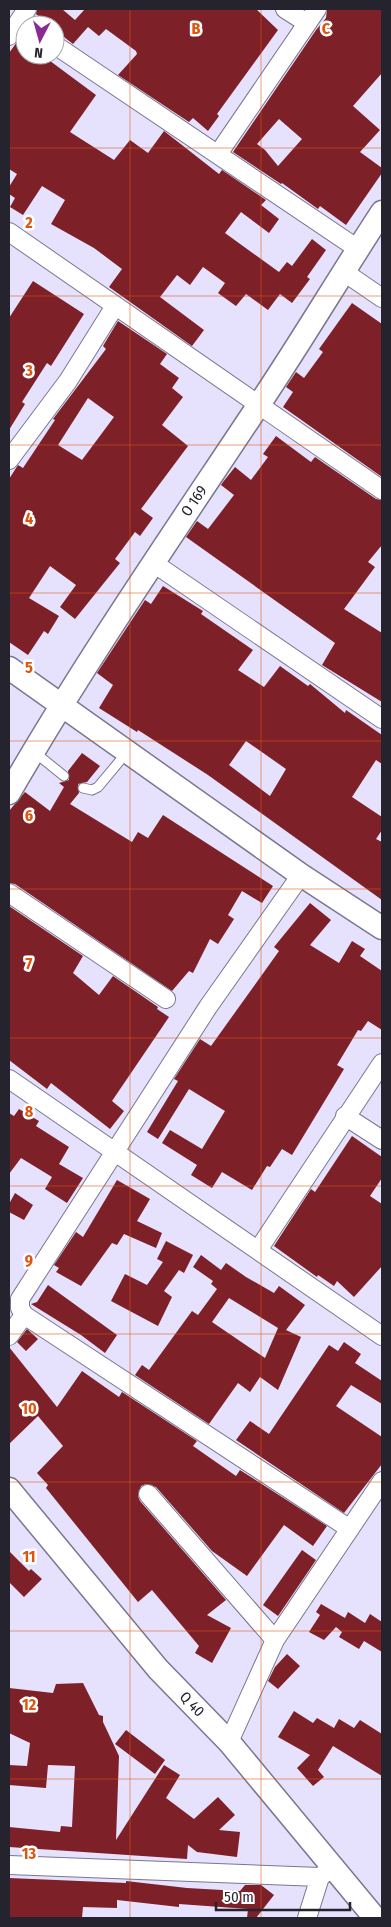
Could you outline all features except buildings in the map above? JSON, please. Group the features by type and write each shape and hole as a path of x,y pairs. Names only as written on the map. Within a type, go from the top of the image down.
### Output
{"street":[{"path":"218,154 312,16 285,9"},
{"path":"65,52 358,249"},
{"name":"O 169","path":"9,793 61,703 152,562 259,406 382,212"},
{"path":"9,232 382,490"},
{"path":"344,272 382,298"},
{"path":"11,452 68,381 115,306"},
{"path":"152,562 382,719"},
{"path":"9,668 61,703 301,876 382,928"},
{"path":"301,876 208,1007 114,1151 20,1299 20,1308 24,1315 350,1529"},
{"path":"9,893 166,999"},
{"path":"258,1250 345,1116 382,1063"},
{"path":"9,1079 382,1336"},
{"path":"345,1116 382,1140"},
{"path":"9,1336 24,1315"},
{"path":"229,1742 276,1640 382,1481"},
{"name":"Q 40","path":"9,1489 158,1669 229,1742 326,1873 375,1918"},
{"path":"148,1494 276,1640"},
{"path":"9,1865 326,1873 307,1918"}],"lane":[{"path":"33,751 64,776"},
{"path":"83,788 92,790 98,787 128,751"}]}
